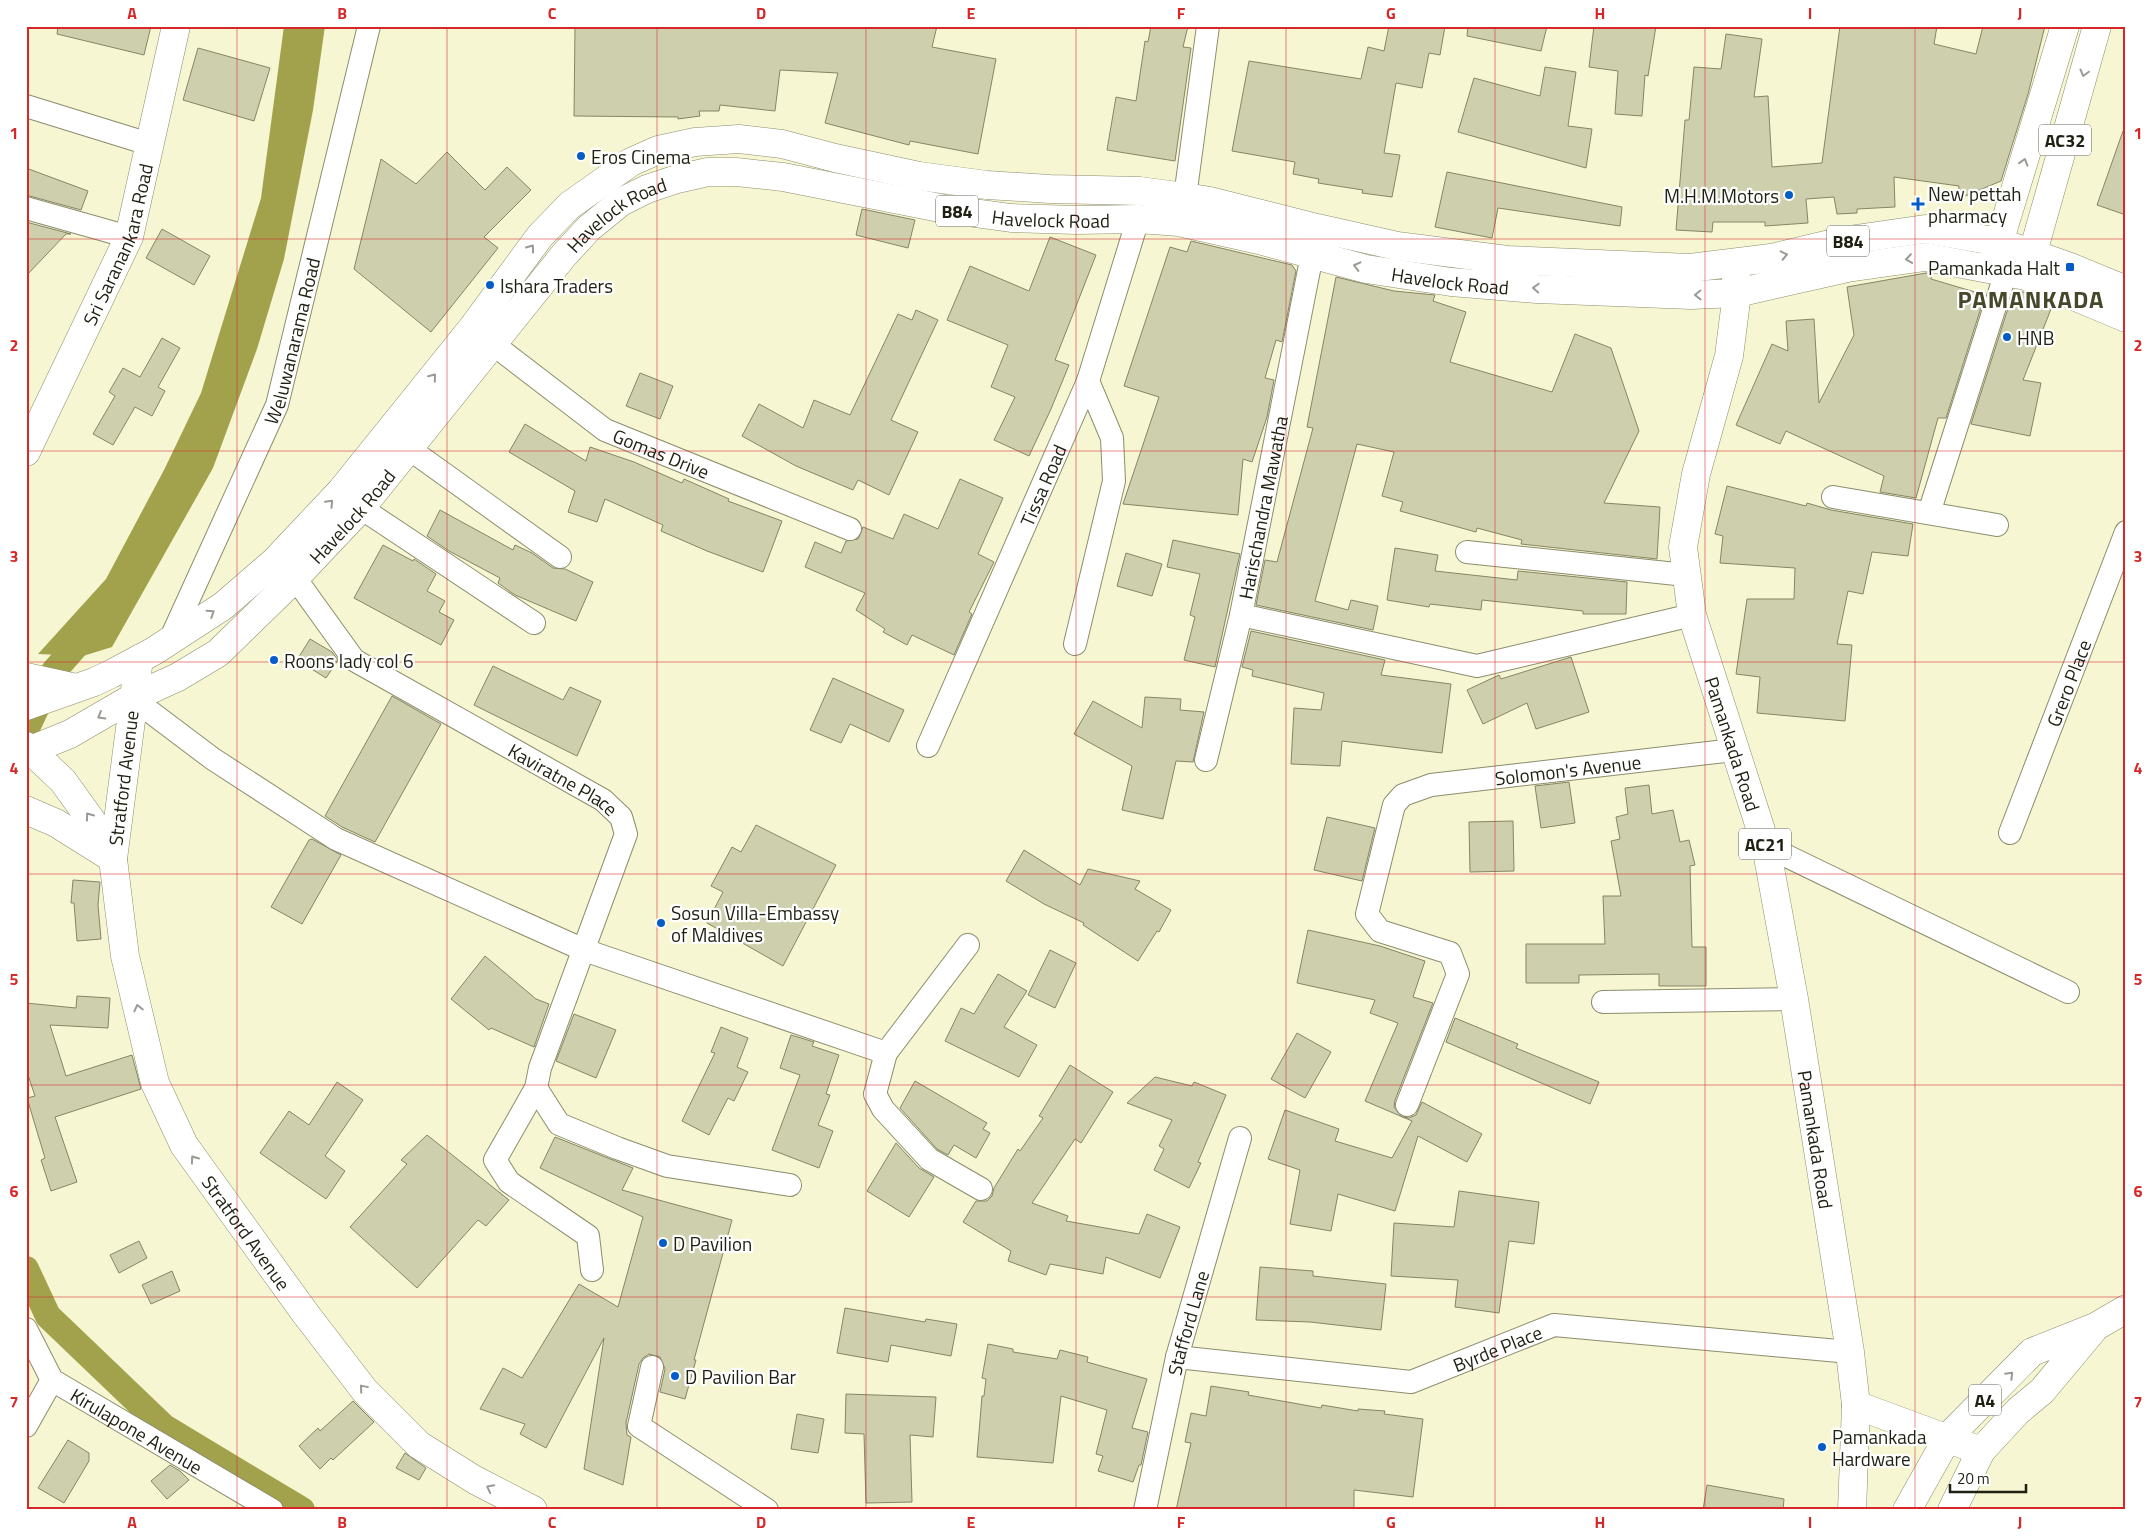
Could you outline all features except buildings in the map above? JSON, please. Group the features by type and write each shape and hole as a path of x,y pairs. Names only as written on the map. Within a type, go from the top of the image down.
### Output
{"main road":[{"name":"Sri Saranankara Road","path":"26,452 129,236 176,26"},
{"name":"AC32","path":"1999,242 2065,26"},
{"name":"AC32","path":"2015,267 2097,26"},
{"name":"Havelock Road","path":"85,685 139,659 170,640 222,606 275,561 341,491 473,327 540,236 570,204 631,162 658,150 696,142 739,139 782,144 835,158 919,176 987,185 1050,189 1140,191 1185,197 1398,246 1507,260 1690,268 1772,258 1842,242 1925,229 1999,242 2015,267 2126,318"},
{"name":"Havelock Road","path":"27,750 70,734 132,698 178,677 218,653 295,578 361,508 589,228 621,202 677,179 700,174 736,172 783,177 945,210 1011,218 1138,219 1179,222 1259,240 1366,269 1451,282 1537,289 1691,295 1737,294 1847,268 1925,257 2015,267 2126,290"},
{"path":"1999,242 2015,267"},
{"name":"Pamankada Road","path":"1736,263 1737,294 1728,356 1696,474 1683,547 1692,615 1766,846 1794,999 1850,1352 1856,1405 1852,1510"},
{"name":"Stratford Avenue","path":"139,659 132,698 113,858 125,956 155,1083 184,1145 365,1391 419,1445 474,1480 533,1510"},
{"path":"26,677 85,685"},
{"name":"B84","path":"26,706 85,685"},
{"name":"Stratford Avenue","path":"27,750 63,781 96,826 113,858"},
{"path":"27,810 56,823 113,858"},
{"name":"A4","path":"1907,1510 1948,1437 2032,1352 2095,1327 2126,1309"},
{"name":"A4","path":"1952,1510 1981,1451 2018,1411 2042,1390 2095,1327"},
{"path":"1856,1405 1948,1437 1981,1451"}],"street":[{"name":"Weluwanarama Road","path":"170,640 277,405 369,26"},
{"path":"1185,197 1208,26"},
{"path":"26,106 149,144"},
{"path":"26,208 129,236"},
{"name":"Tissa Road","path":"928,746 1088,380 1138,219"},
{"name":"Harischandra Mawatha","path":"1206,760 1241,615 1312,255"},
{"path":"1929,513 2015,267"},
{"name":"Gomas Drive","path":"493,344 605,430 850,529"},
{"path":"1075,644 1114,482 1112,438 1088,380"},
{"path":"408,448 560,557"},
{"path":"1833,497 1997,525"},
{"path":"361,508 534,623"},
{"name":"Grero Place","path":"2010,833 2126,532"},
{"path":"1467,552 1686,575"},
{"name":"Kaviratne Place","path":"295,578 354,660 603,800 621,818 626,834 540,1068 536,1088 495,1160 509,1182 588,1236 592,1270"},
{"path":"1241,615 1478,666 1692,615"},
{"path":"132,698 213,759 336,839 584,950 886,1052"},
{"name":"Solomon's Avenue","path":"1407,1105 1458,974 1450,954 1380,931 1367,914 1394,805 1403,795 1431,785 1734,750"},
{"path":"1766,846 2068,992"},
{"path":"968,945 886,1052 876,1094 883,1109 929,1159 981,1189"},
{"path":"1603,1002 1794,999"},
{"path":"536,1088 559,1124 616,1148 667,1166 790,1185"},
{"name":"Stafford Lane","path":"1145,1510 1177,1357 1240,1138"},
{"name":"Byrde Place","path":"1177,1357 1411,1382 1554,1325 1850,1352"},
{"name":"Kirulapone Avenue","path":"26,1329 52,1380 272,1510"},
{"path":"652,1367 639,1426 767,1510"},
{"path":"26,1426 52,1380"}],"shaded area":[{"path":"284,26 325,26 313,110 284,259 257,349 213,468 112,647 83,656 38,654 106,579 164,470 201,393 261,198"}],"waterway":[{"path":"26,730 54,671 91,629"},
{"path":"26,1269 48,1316 164,1427 302,1510"}],"place":[{"name":"Eros Cinema","path":"581,156"},
{"name":"M.H.M.Motors","path":"1789,195"},
{"name":"New pettah pharmacy","path":"1918,204"},
{"name":"Pamankada Halt","path":"2070,267"},
{"name":"Ishara Traders","path":"490,285"},
{"name":"HNB","path":"2007,337"},
{"name":"Roons lady col 6","path":"274,660"},
{"name":"Sosun Villa-Embassy of Maldives","path":"661,923"},
{"name":"D Pavilion","path":"663,1243"},
{"name":"D Pavilion Bar","path":"675,1376"},
{"name":"Pamankada Hardware","path":"1822,1447"}],"district":[{"name":"PAMANKADA","path":"2031,299"}]}
